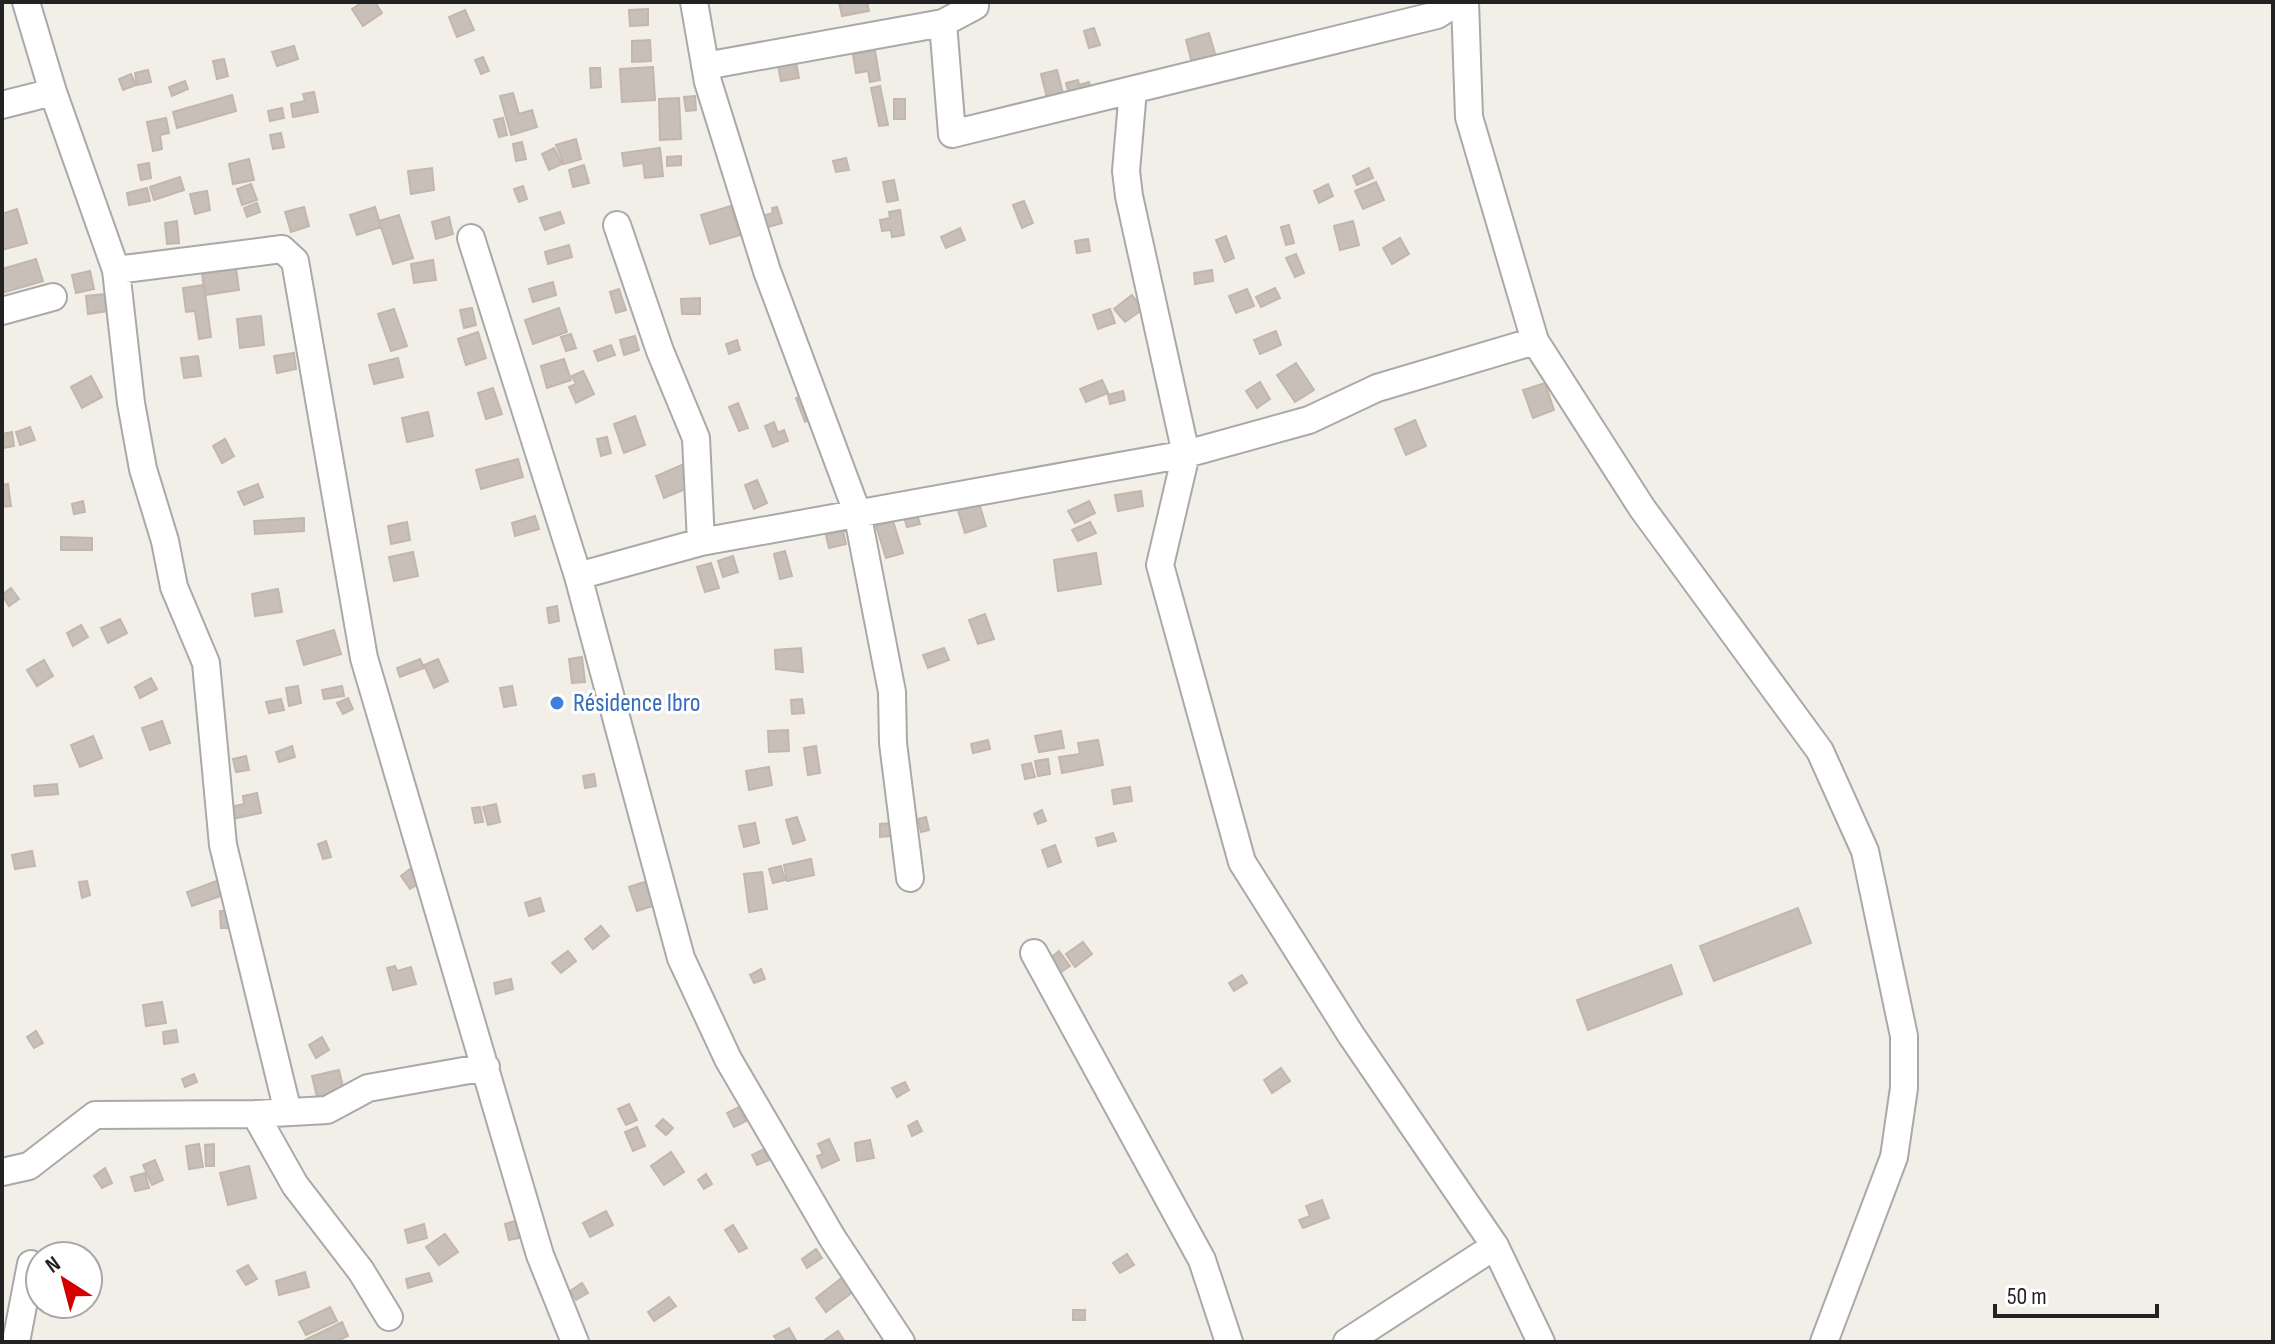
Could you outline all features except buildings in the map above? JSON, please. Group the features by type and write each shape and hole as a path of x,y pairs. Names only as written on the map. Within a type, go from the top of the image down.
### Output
{"street":[{"path":"26,2 53,92 116,270 131,403 143,469 165,541 174,587 206,663 223,845 288,1112"},
{"path":"694,2 705,66 767,271 857,512 892,692 893,743 910,878"},
{"path":"705,66 943,23 975,6 975,2"},
{"path":"943,23 952,134 1437,15 1457,2"},
{"path":"1465,2 1469,117 1535,341 1642,508 1820,751 1865,851 1904,1036 1904,1088 1894,1157 1824,1342"},
{"path":"1133,90 1126,171 1129,196 1186,454 1160,565 1242,862 1351,1035 1495,1246 1541,1342"},
{"path":"2,105 53,92"},
{"path":"617,225 660,351 696,438 701,542"},
{"path":"471,238 578,576 681,958 728,1059 833,1239 901,1342"},
{"path":"116,270 282,249 295,261 364,658 540,1255 575,1342"},
{"path":"2,311 53,297"},
{"path":"578,576 701,542 1186,454 1309,420 1377,388 1535,341"},
{"path":"1034,953 1202,1260 1229,1342"},
{"path":"2,1172 29,1166 95,1115 255,1114 327,1110 368,1088 486,1067"},
{"path":"255,1114 295,1185 361,1271 389,1317"},
{"path":"1347,1342 1495,1246"},
{"path":"16,1342 24,1300"}],"place":[{"name":"Résidence Ibro","path":"557,703"}]}
